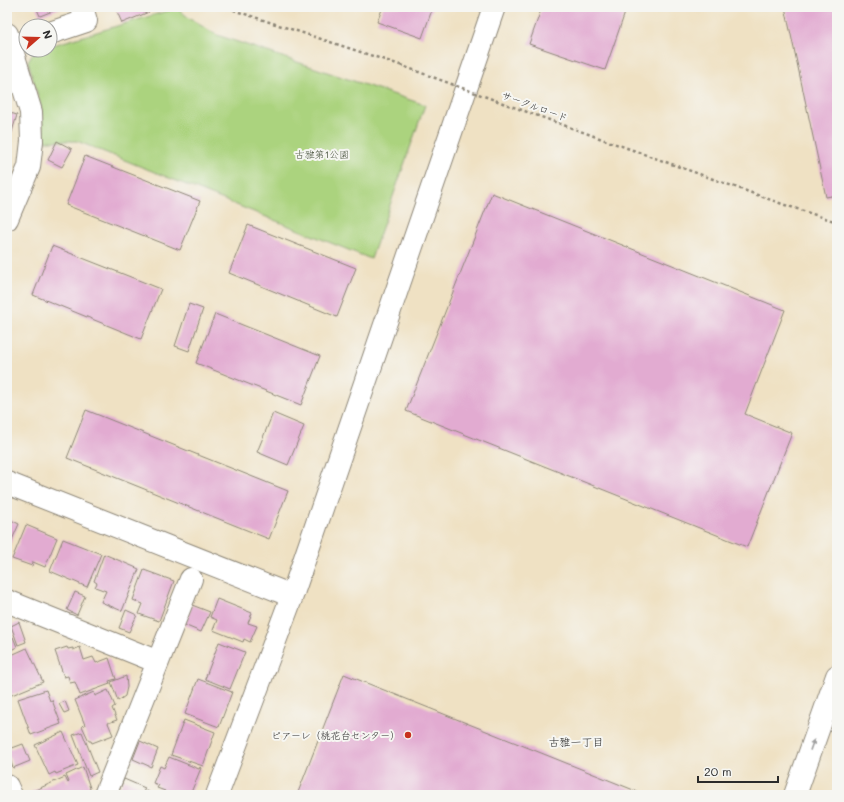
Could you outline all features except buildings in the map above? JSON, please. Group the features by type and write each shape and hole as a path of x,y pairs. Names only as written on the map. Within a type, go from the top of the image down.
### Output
{"street":[{"path":"58,30 86,21 82,7"},
{"path":"217,795 292,596 494,7"},
{"path":"7,219 28,167 32,141 31,112 14,40"},
{"path":"7,483 292,596"},
{"path":"105,795 191,579"},
{"path":"7,601 158,662"},
{"path":"795,795 837,676"},
{"path":"7,786 11,795"}],"path":[{"name":"サークルロード","path":"228,7 236,11 400,65 785,205 837,222"}],"green space":[{"name":"古雅第1公園","path":"177,8 190,19 217,35 425,105 371,259 77,141 44,141 41,107 28,61 30,58 58,58 58,44"}],"place":[{"name":"ピアーレ（桃花台センター）","path":"408,735"}],"district":[{"name":"古雅一丁目","path":"576,741"}]}
